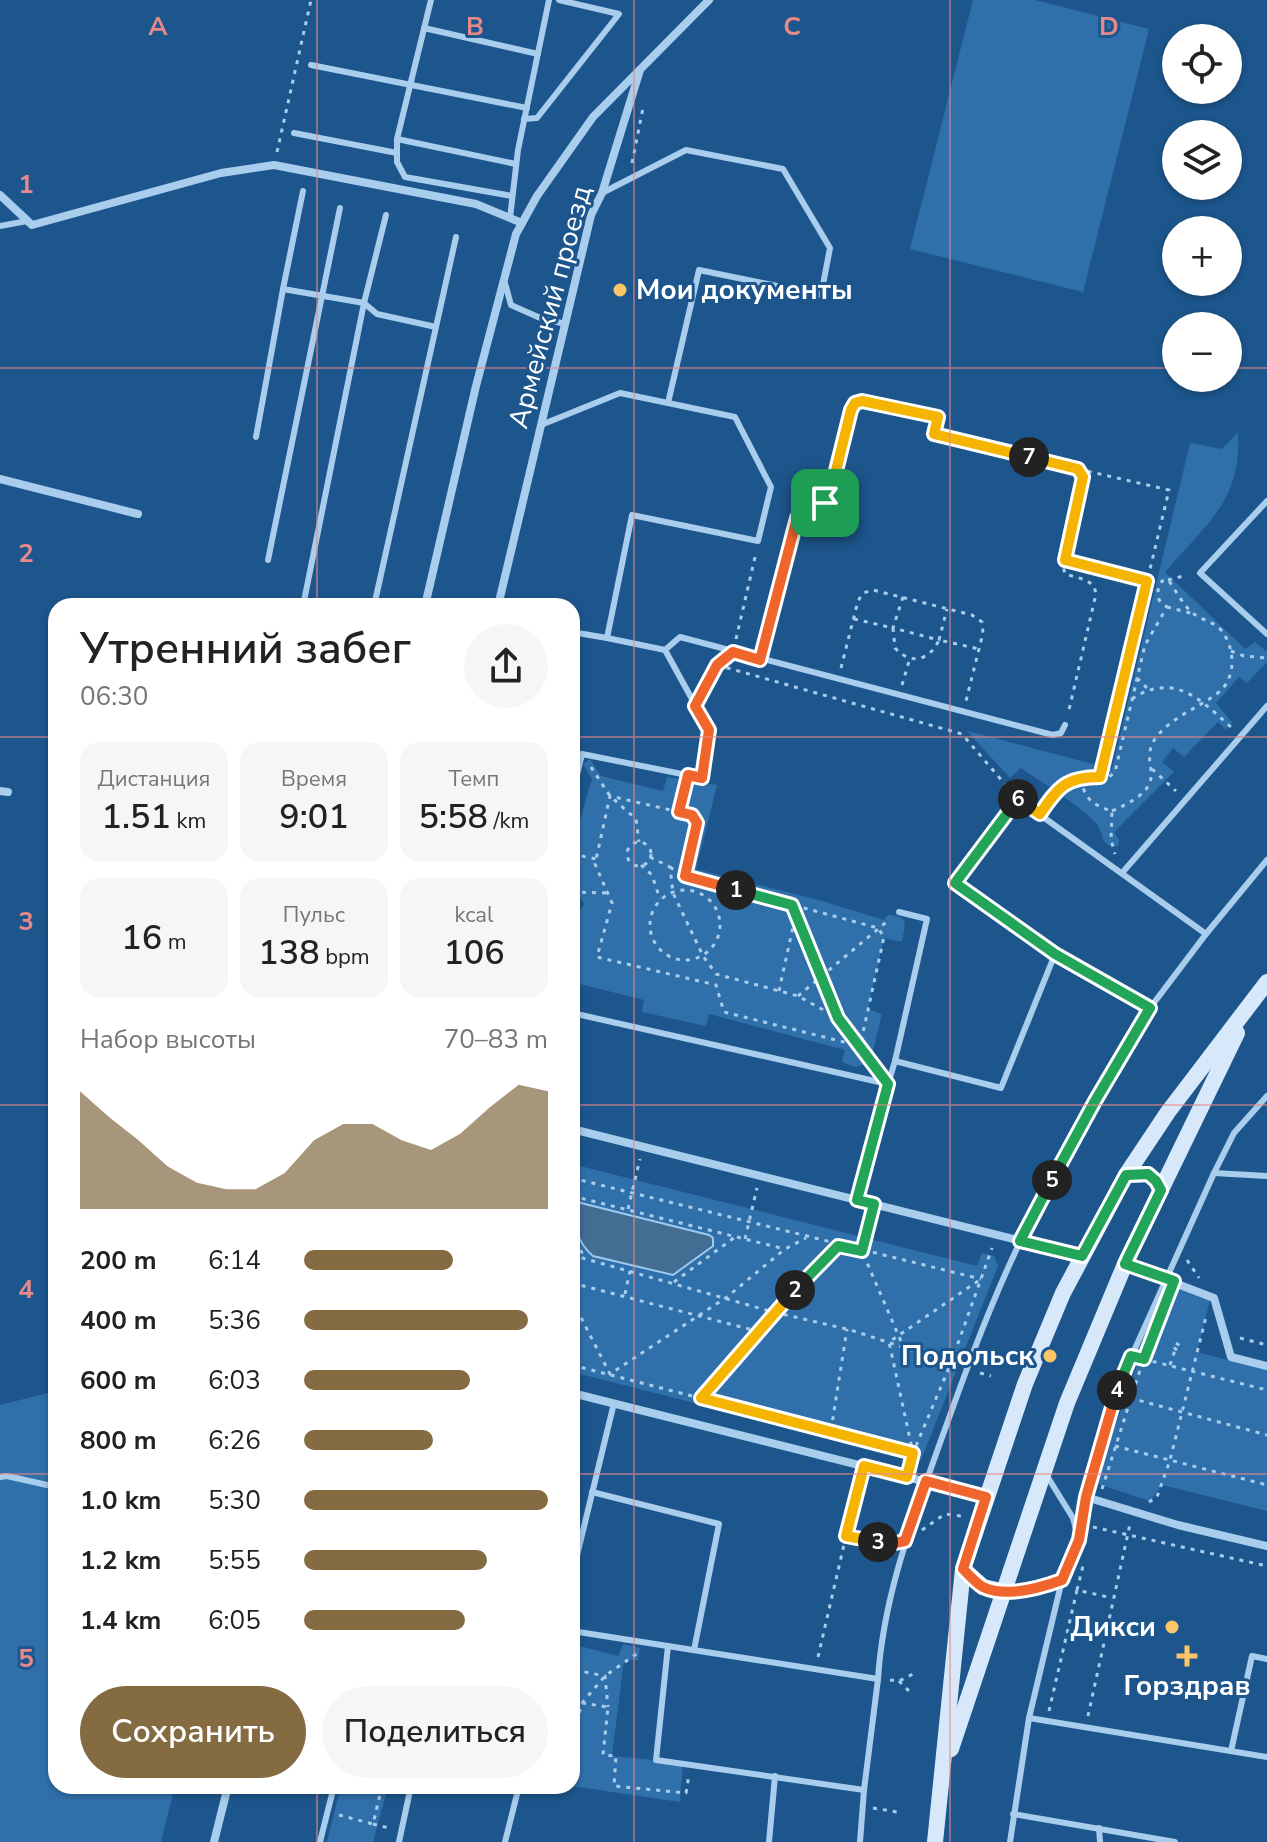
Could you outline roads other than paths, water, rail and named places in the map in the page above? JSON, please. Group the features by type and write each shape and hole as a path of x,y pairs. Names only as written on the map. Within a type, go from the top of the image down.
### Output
{"main road":[{"path":"935,1842 963,1569 1025,1384 1063,1293 1126,1175 1168,1112 1267,982"},
{"path":"942,1777 1067,1403 1125,1264 1254,999"},
{"path":"1126,1175 1148,1174 1161,1190"},
{"path":"963,1569 983,1587 1006,1592"}],"street":[{"name":"Армейский проезд","path":"500,598 591,215 602,193 641,67 709,0"},
{"path":"427,598 476,386 516,234 537,196 593,117 641,67"},
{"path":"0,195 32,225 221,173 274,165 476,204 522,223"},
{"path":"0,479 138,514"},
{"path":"580,1131 1082,1256"},
{"path":"1125,1264 1214,1298 1231,1357 1267,1366"},
{"path":"580,1395 986,1497"},
{"path":"1086,1497 1267,1546"},
{"path":"214,1842 226,1794"}],"lane":[{"path":"431,0 397,139 397,162 405,177 512,196"},
{"path":"510,218 524,119 549,0"},
{"path":"524,119 537,118 619,14 559,0"},
{"path":"424,28 538,54"},
{"path":"311,65 527,108"},
{"path":"294,133 397,153"},
{"path":"397,139 516,164"},
{"path":"602,193 686,150 783,169 830,248 821,295 699,270 668,403"},
{"path":"256,437 303,191"},
{"path":"268,560 340,208"},
{"path":"305,598 364,303 386,215"},
{"path":"0,226 27,221"},
{"path":"376,598 456,237"},
{"path":"504,279 511,305 565,324"},
{"path":"283,289 364,303 377,314 436,327"},
{"path":"541,425 620,393 735,417 771,487 758,541 632,515 607,638"},
{"path":"760,660 797,518 803,508 825,503 830,495 855,403 862,401 918,413"},
{"path":"1267,501 1200,573 1267,634"},
{"path":"580,633 665,650"},
{"path":"665,650 680,637 1053,735 1061,733 1065,725"},
{"path":"580,762 582,754 702,778 709,730 665,650"},
{"path":"1122,873 1267,706"},
{"path":"1150,1008 1055,954 955,883 1018,799 1206,934"},
{"path":"860,1842 886,1611 905,1541 967,1368 1020,1241 1095,1101 1150,1008 1267,860"},
{"path":"857,1200 895,1061 927,919 899,912"},
{"path":"895,1061 1001,1088 1055,954"},
{"path":"580,1015 888,1084"},
{"path":"1010,1842 1029,1718 1062,1580 1079,1540 1086,1497 1115,1393 1165,1277 1234,1133 1267,1096"},
{"path":"1214,1173 1267,1176"},
{"path":"580,1542 614,1403"},
{"path":"1045,1471 1057,1496 1073,1518 1079,1540"},
{"path":"0,1477 48,1485"},
{"path":"592,1492 719,1524 694,1650"},
{"path":"1006,1592 1044,1587 1062,1580"},
{"path":"580,1632 878,1679"},
{"path":"668,1646 656,1760 864,1790"},
{"path":"1231,1751 1252,1656 1267,1659"},
{"path":"1029,1718 1267,1757"},
{"path":"769,1842 775,1776"},
{"path":"320,1842 332,1794"},
{"path":"399,1842 409,1794"},
{"path":"505,1842 517,1794"},
{"path":"1013,1814 1175,1842"},
{"path":"1099,1828 1100,1842"}],"place":[{"name":"Мои документы","path":"620,290"},
{"name":"Подольск","path":"1050,1356"},
{"name":"Дикси","path":"1172,1627"},
{"name":"Горздрав","path":"1187,1656"}]}
